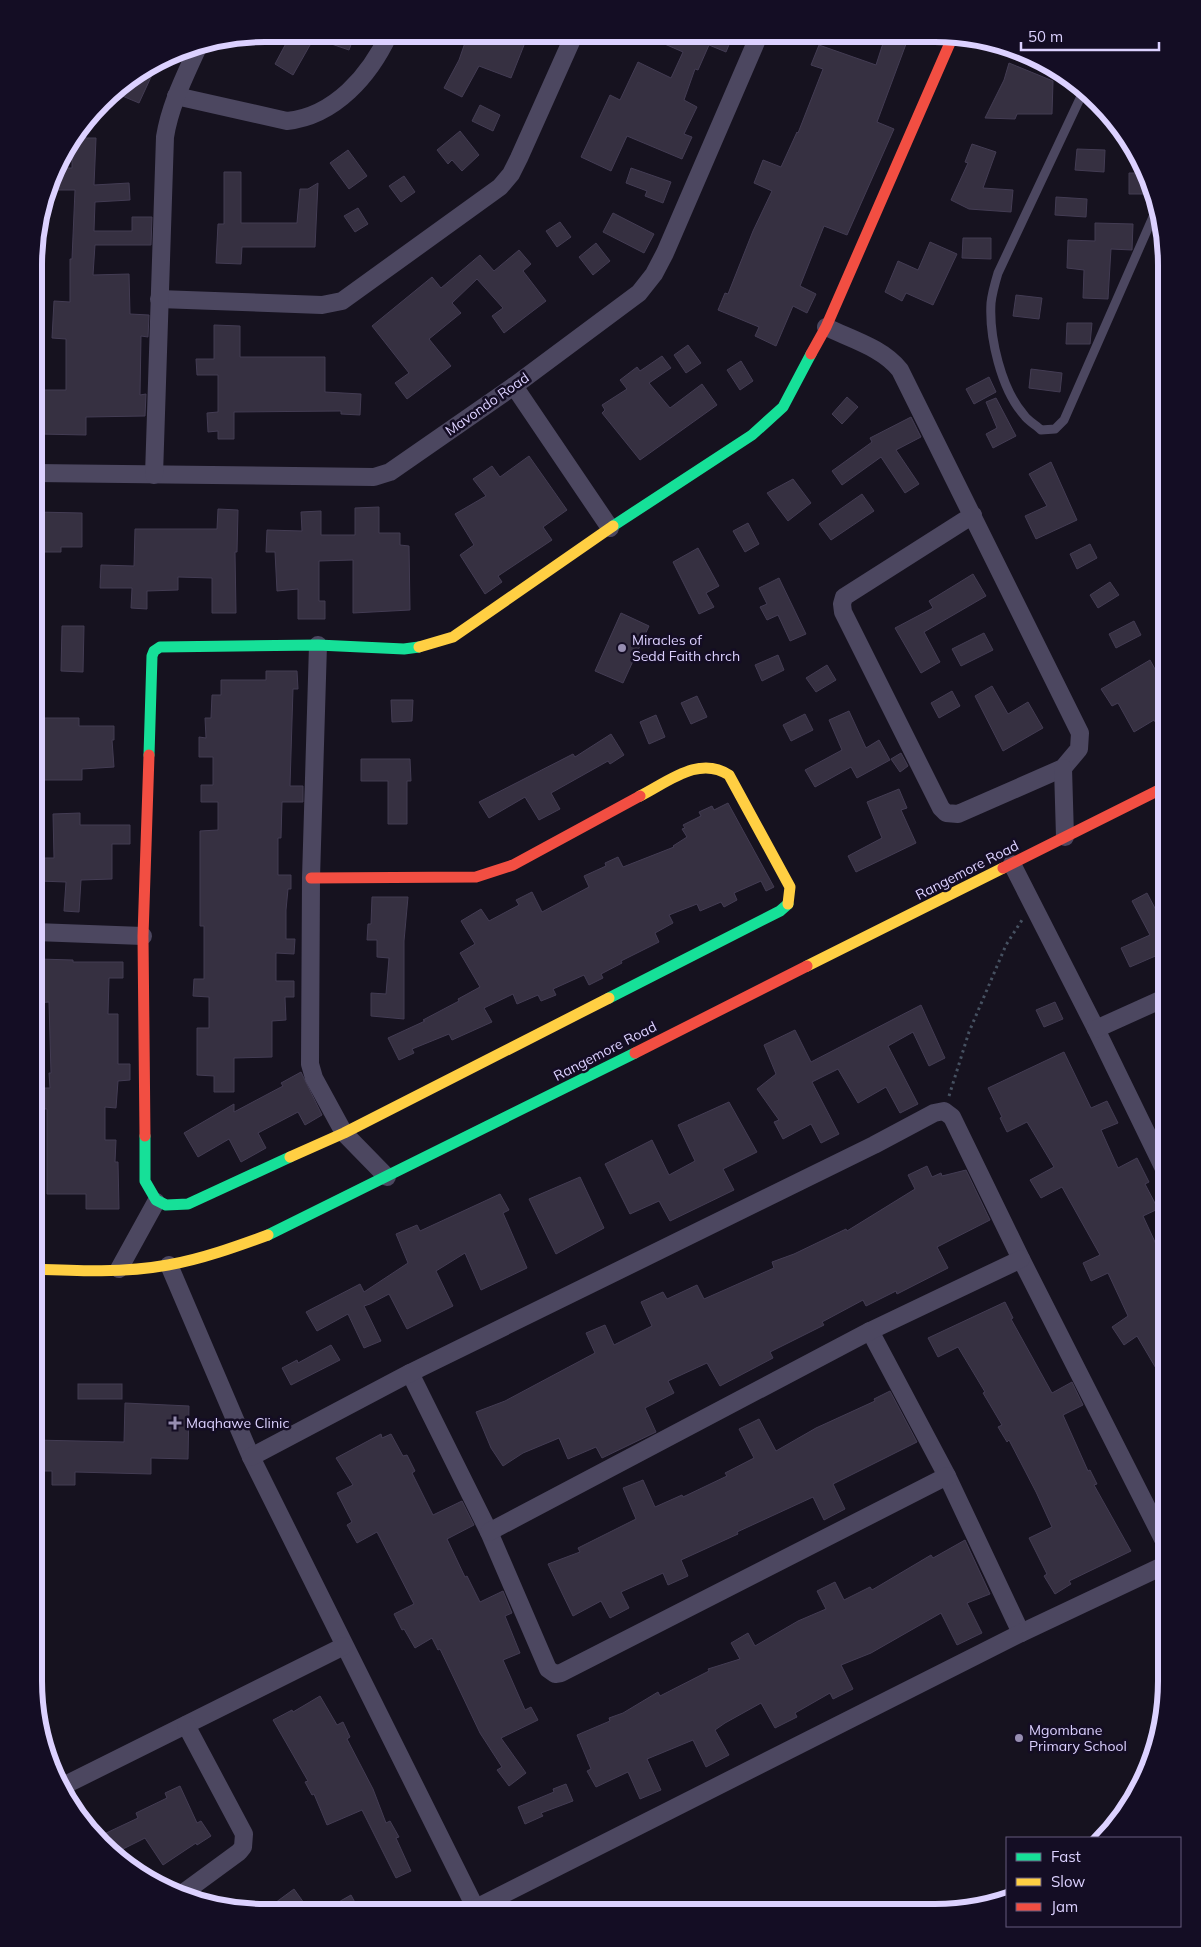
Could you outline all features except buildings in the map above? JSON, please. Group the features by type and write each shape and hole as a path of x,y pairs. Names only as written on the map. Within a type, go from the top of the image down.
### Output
{"street":[{"path":"176,96 287,121 300,120 339,99 355,85 378,56 384,42"},
{"path":"159,299 322,305 342,301 500,187 511,174 519,158 571,42"},
{"name":"Mavondo Road","path":"42,473 374,477 390,472 514,386 639,293 654,274 756,42"},
{"path":"311,878 454,878 491,874 513,865 691,769 708,765 718,767 729,775 790,887 789,903 780,911 344,1133 188,1204 174,1208 156,1202 151,1195 145,1181 143,936 152,656 154,651 160,647 318,645 404,650 430,646 454,637 610,528 768,422 783,407 826,327 950,43"},
{"path":"154,475 165,137 167,119 195,54"},
{"path":"826,327 892,360 972,515 1080,733 1079,749 1063,768 958,814 946,813 919,767 843,612 842,604 844,597 972,515"},
{"path":"514,386 610,528"},
{"path":"318,645 311,878 310,1064 314,1078 344,1133 387,1177"},
{"path":"1063,768 1065,837"},
{"name":"Rangemore Road","path":"42,1269 119,1270 169,1265 239,1246 283,1228 1158,790"},
{"path":"1012,864 1158,1156"},
{"path":"42,932 143,936"},
{"path":"1096,1029 1158,1001"},
{"path":"251,1457 410,1373 874,1145 934,1113 944,1111 952,1117 1021,1259 1158,1529"},
{"path":"119,1270 156,1202"},
{"path":"489,1532 870,1331 1021,1259"},
{"path":"169,1265 251,1457 469,1904"},
{"path":"870,1331 947,1476 1021,1633"},
{"path":"410,1373 489,1532 548,1669 555,1674 561,1673 947,1476"},
{"path":"484,1904 1021,1633 1158,1568"},
{"path":"68,1784 344,1646"},
{"path":"186,1725 244,1834 243,1847 239,1852 187,1891"}],"lane":[{"path":"1081,97 998,273 991,301 990,328 995,355 1014,400 1024,416 1041,430 1055,429 1064,420 1153,217"}],"path":[{"path":"944,1111 969,1032 1006,945 1019,924 1035,908"}],"traffic: fast":[{"path":"613,526 752,435 783,407 811,354"},
{"path":"149,755 152,656 154,651 160,647 318,645 404,649 419,647"},
{"path":"609,998 780,911 788,904"},
{"path":"268,1235 635,1053"},
{"path":"145,1136 145,1181 156,1200 166,1205 188,1204 290,1157"}],"traffic: slow":[{"path":"419,647 453,637 613,526"},
{"path":"640,796 673,778 695,769 718,770 729,775 790,887 788,904"},
{"path":"807,966 1003,868"},
{"path":"290,1157 344,1133 609,998"},
{"path":"42,1269 101,1271 151,1268 206,1256 268,1235"}],"traffic: jam":[{"path":"811,354 826,327 950,43"},
{"path":"145,1136 143,936 149,755"},
{"path":"1003,868 1158,790"},
{"path":"311,878 476,877 513,865 640,796"},
{"path":"635,1053 807,966"}],"place":[{"name":"Miracles of Sedd Faith chrch","path":"622,648"},
{"name":"Maqhawe Clinic","path":"175,1423"},
{"name":"Mgombane Primary School","path":"1019,1738"}]}
